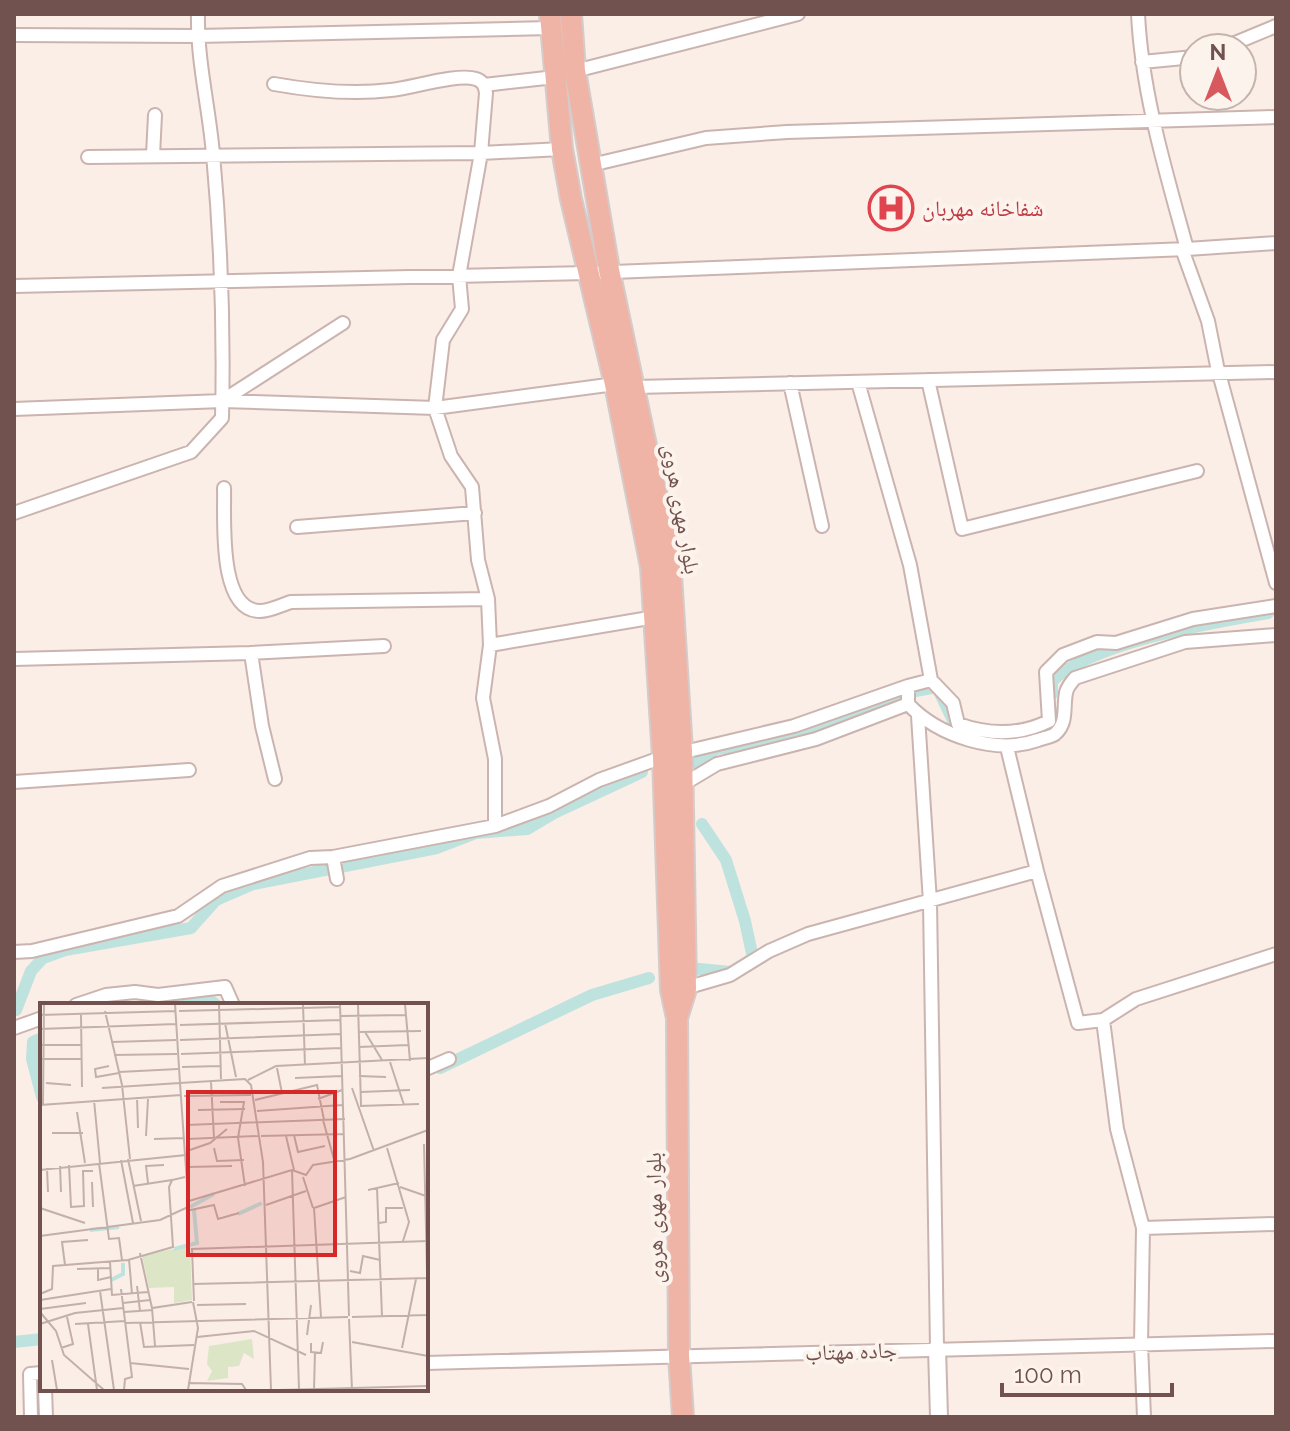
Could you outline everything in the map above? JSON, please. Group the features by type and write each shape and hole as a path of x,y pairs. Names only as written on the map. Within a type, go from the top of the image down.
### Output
{"highway":[{"name":"بلوار مهری هروی","path":"571,14 562,149 588,273 625,386 670,559 679,990"},
{"name":"بلوار مهری هروی","path":"550,21 591,165 651,567 672,754 682,785 677,1018 679,1356 683,1417"}],"street":[{"path":"14,513 191,452 222,418 220,281 213,154 197,36 198,14"},
{"path":"449,14 452,30"},
{"path":"484,85 565,74 765,18 798,14"},
{"path":"1138,14 1142,62 1153,121 1184,249 1208,321 1276,583"},
{"path":"14,35 197,36 452,30 550,21"},
{"path":"1142,62 1178,59"},
{"path":"274,84 339,93 394,90 471,78 479,79 484,85 481,153 459,276 462,309 443,340 435,408 451,456 472,487 478,560 488,599 490,645 483,698 495,759 495,826"},
{"path":"153,155 155,115"},
{"path":"591,165 706,138 787,132 1276,117"},
{"path":"88,157 481,153 562,149"},
{"path":"14,286 588,273 1276,243"},
{"path":"222,401 343,323"},
{"path":"14,409 222,401 435,408 625,386 1276,372"},
{"path":"928,380 962,529 1197,471"},
{"path":"858,382 910,565 931,680 953,703 958,724 983,733 1030,731 1049,721 1046,672 1063,655 1097,642 1116,643 1193,619 1276,606"},
{"path":"790,383 822,526"},
{"path":"224,488 231,587 251,609 261,611 291,602 488,599"},
{"path":"297,527 475,513"},
{"path":"490,645 655,617"},
{"path":"908,686 908,704 918,716 965,739 1007,747 1031,743 1055,734 1064,722 1066,690 1075,678 1185,642 1276,635"},
{"path":"14,659 384,646"},
{"path":"251,653 262,726 275,779"},
{"path":"14,952 32,951 178,916 222,886 310,858 333,857 495,826 549,806 599,780 672,754 794,726 931,680"},
{"path":"682,785 717,764 816,739 908,704"},
{"path":"918,716 930,902 939,1417"},
{"path":"1007,747 1078,1023 1103,1020 1136,999 1276,954"},
{"path":"14,782 189,770"},
{"path":"333,857 337,879"},
{"path":"679,990 730,975 769,951 808,934 1037,871"},
{"path":"82,1003 106,995 135,992 158,995 225,987 232,1003"},
{"path":"14,1028 40,1019"},
{"path":"1103,1020 1117,1129 1143,1228 1141,1344 1144,1417"},
{"path":"428,1068 449,1059"},
{"path":"1143,1228 1276,1224"},
{"name":"جاده مهتاب","path":"428,1363 1276,1341"},
{"path":"31,1417 36,1374"},
{"path":"45,1391 46,1417"}],"waterway":[{"path":"1052,694 1052,681 1095,655 1154,636 1268,613"},
{"path":"714,749 753,745 825,727 874,707 894,695 937,687 956,727"},
{"path":"972,735 980,738 1032,737 1053,726 1053,712"},
{"path":"695,765 717,748"},
{"path":"16,1010 31,971 43,958 65,950 191,928 216,900 253,884 437,848 476,833 527,829 642,772"},
{"path":"699,969 731,972 753,958 726,860 702,824"},
{"path":"440,1068 592,995 649,978"},
{"path":"180,1003 205,996 214,1003"},
{"path":"40,1039 33,1042 32,1059 40,1089"},
{"path":"14,1342 40,1339"}],"place":[{"name":"شفاخانه مهربان","path":"891,208"}]}
